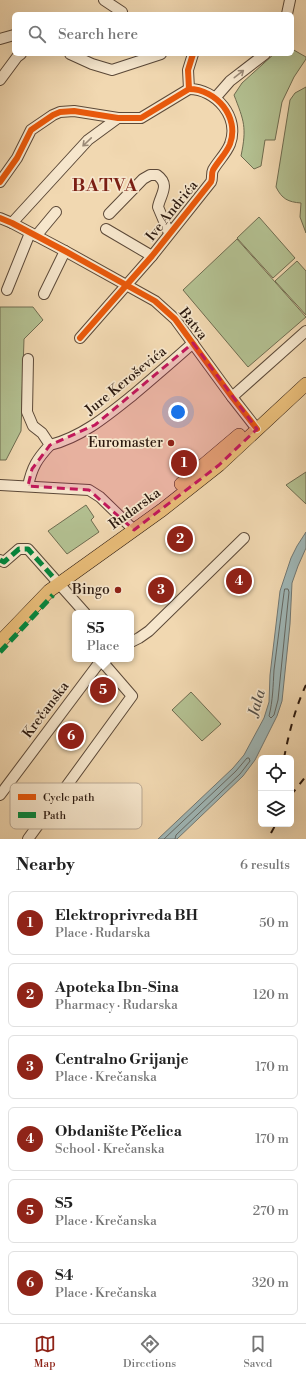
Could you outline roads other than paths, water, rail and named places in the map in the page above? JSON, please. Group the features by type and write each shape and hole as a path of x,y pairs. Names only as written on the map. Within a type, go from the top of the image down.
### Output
{"main road":[{"name":"Rudarska","path":"255,426 306,376"},
{"name":"Rudarska","path":"0,631 36,592 56,580 131,527 187,479 306,384"},
{"name":"Rudarska","path":"0,642 42,599 56,580"}],"street":[{"path":"104,0 122,12"},
{"path":"288,12 290,0"},
{"path":"0,39 12,36"},
{"path":"0,80 18,56"},
{"path":"74,56 92,64 112,70 155,56"},
{"path":"189,89 188,70 192,56"},
{"path":"0,182 17,158 29,133 45,120 60,112 67,111 118,118 141,118 189,89 194,89 216,97 230,81 262,56"},
{"name":"Ive Andrića","path":"80,338 152,256 211,182 212,172 230,145 232,133 231,121 225,107 216,97"},
{"path":"12,223 88,140 118,118"},
{"name":"Ive Andrića","path":"109,214 143,179 150,175 157,175 162,180 164,189 158,206 169,233"},
{"path":"7,290 33,234 56,212"},
{"name":"Batva","path":"0,218 65,251 155,301 175,320 255,426"},
{"name":"Ive Andrića","path":"106,229 152,256"},
{"path":"44,294 65,251"},
{"path":"232,397 306,331"},
{"name":"Jure Keroševića","path":"50,445 66,440 94,425 160,373 193,343"},
{"path":"28,359 27,412 33,426 42,433 50,445 34,464 28,486"},
{"path":"0,485 89,490 100,496 131,527"},
{"path":"134,640 149,631 244,538"},
{"path":"0,560 4,562 19,549 28,549 82,610"},
{"name":"Krečanska","path":"0,795 99,662"},
{"name":"Krečanska","path":"69,783 132,696 104,662"},
{"name":"Krečanska","path":"28,839 35,829"}],"water":[{"path":"306,532 306,548 292,583 290,624 282,701 277,716 255,760 243,776 177,839 158,839 233,768 244,755 264,718 269,702 270,675 280,591 291,558"}],"railway":[{"path":"285,755 293,721 306,685"},
{"path":"294,791 306,776"},
{"path":"271,833 274,827"}],"place":[{"name":"Euromaster","path":"171,443"},
{"name":"Elektroprivreda BH","path":"184,463"},
{"name":"Apoteka Ibn-Sina","path":"180,539"},
{"name":"Obdanište Pčelica","path":"239,581"},
{"name":"Bingo","path":"118,590"},
{"name":"Centralno Grijanje","path":"161,590"},
{"name":"S5","path":"103,690"},
{"name":"S4","path":"71,736"}],"district":[{"name":"BATVA","path":"105,185"}],"water label":[{"name":"Jala","path":"257,703"}]}
